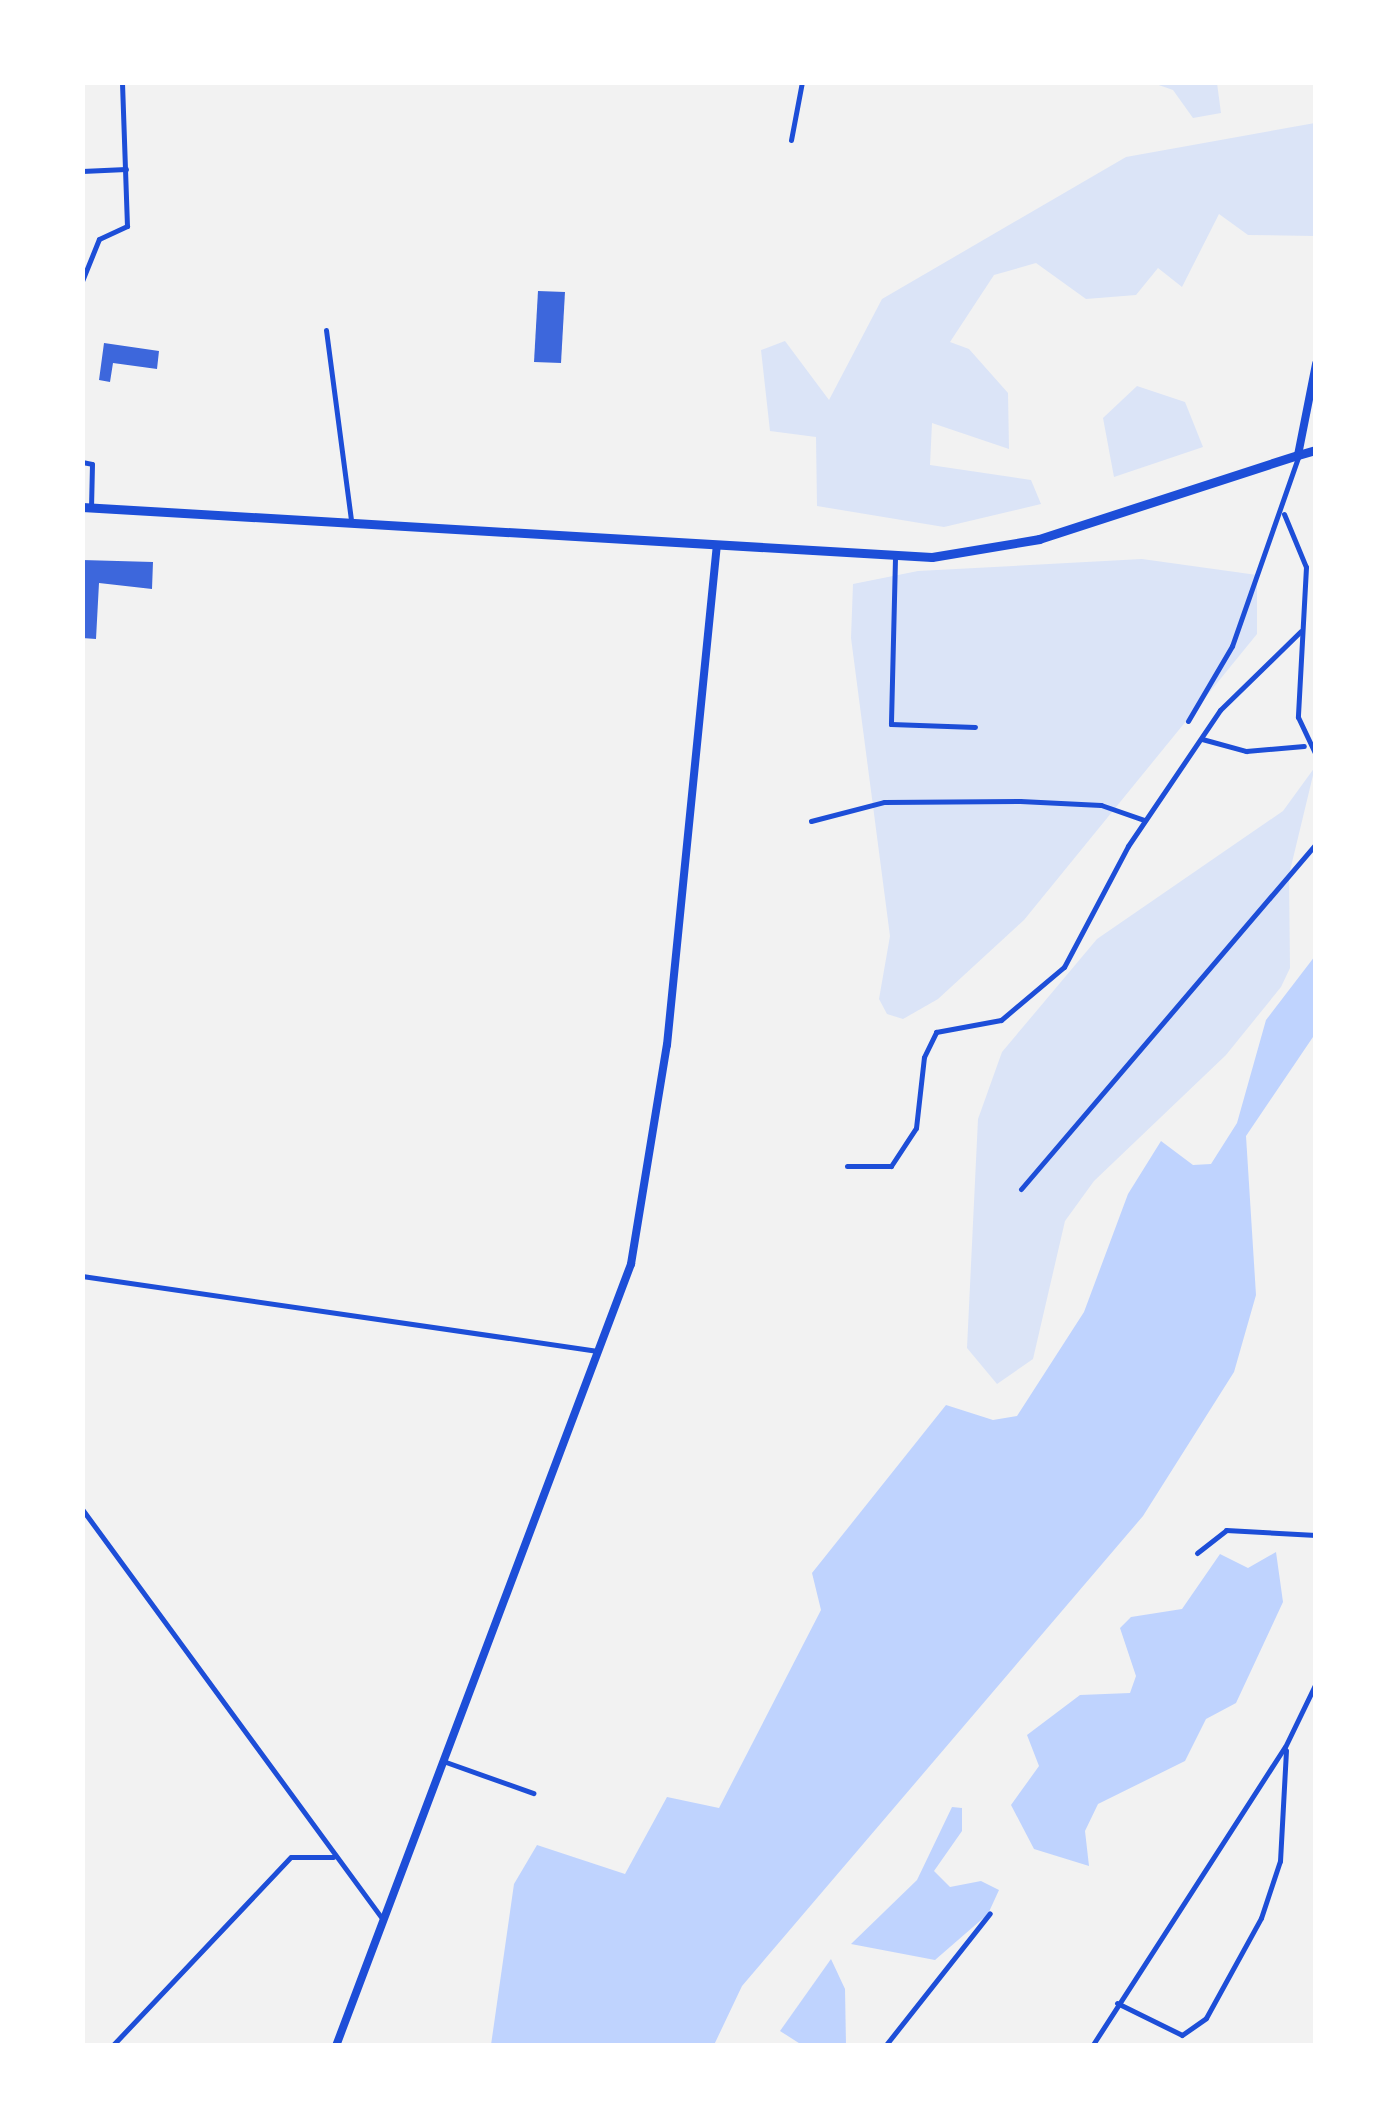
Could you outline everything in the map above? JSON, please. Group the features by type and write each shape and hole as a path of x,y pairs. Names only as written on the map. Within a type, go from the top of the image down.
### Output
{"main road":[{"path":"1298,454 1316,364"},
{"path":"87,507 895,558 1040,539 1316,450"},
{"path":"336,2046 440,1760 598,1351 644,1204 717,548"}],"street":[{"path":"82,280 99,239 127,226 122,82"},
{"path":"790,140 802,82"},
{"path":"82,171 126,169"},
{"path":"326,330 351,524"},
{"path":"1188,721 1232,646 1284,514 1298,454"},
{"path":"82,462 92,464 87,507"},
{"path":"1284,514 1306,567 1300,631 1304,746"},
{"path":"895,558 891,724 975,727"},
{"path":"847,1166 892,1166 916,1128 924,1058 936,1032 1001,1020 1064,967 1144,820 1232,694 1300,631"},
{"path":"1202,740 1246,751 1304,746 1316,755"},
{"path":"811,821 884,802 1020,801 1101,805 1144,820"},
{"path":"1021,1189 1316,844"},
{"path":"82,1276 598,1351"},
{"path":"82,1510 333,1858 381,1917"},
{"path":"1197,1553 1226,1530 1316,1535"},
{"path":"1092,2046 1286,1747 1316,1683"},
{"path":"1117,2002 1182,2035 1206,2018 1261,1918 1280,1861 1286,1747"},
{"path":"440,1760 533,1792"},
{"path":"112,2046 291,1857 333,1858"},
{"path":"884,2046 990,1912"}],"shaded area":[{"path":"1153,83 1217,83 1221,113 1193,118 1173,90"},
{"path":"1315,123 1315,236 1248,235 1219,214 1182,287 1158,268 1136,295 1086,299 1036,263 994,275 950,342 969,349 1008,393 1009,449 932,423 930,465 1031,480 1041,504 944,527 817,506 816,437 770,431 761,350 785,341 829,400 882,299 1126,157"},
{"path":"1137,386 1185,402 1203,447 1114,477 1103,418"},
{"path":"1142,559 1257,575 1257,634 1024,920 938,999 903,1019 887,1014 879,999 890,936 851,638 853,584 918,571"},
{"path":"1315,767 1289,875 1290,968 1281,987 1226,1055 1094,1181 1065,1221 1033,1359 997,1384 967,1348 978,1119 1002,1052 1097,939 1283,811"}],"water":[{"path":"1315,956 1315,1034 1246,1136 1256,1295 1234,1372 1143,1516 742,1986 714,2045 491,2045 514,1884 537,1845 625,1874 667,1797 719,1808 821,1610 812,1573 946,1405 993,1420 1017,1416 1084,1312 1128,1194 1161,1141 1193,1165 1211,1164 1237,1123 1266,1020"},
{"path":"1276,1552 1283,1602 1236,1703 1206,1719 1185,1761 1098,1804 1085,1831 1089,1866 1034,1849 1011,1805 1039,1766 1027,1735 1080,1695 1130,1693 1136,1676 1120,1628 1131,1617 1182,1609 1220,1554 1248,1568"},
{"path":"952,1807 962,1808 962,1831 934,1871 950,1887 981,1881 999,1890 988,1914 935,1960 851,1944 917,1880"},
{"path":"831,1959 845,1989 846,2045 802,2045 780,2031"}],"building":[{"path":"538,291 565,292 561,363 534,362"},
{"path":"104,343 159,351 157,369 113,363 110,382 99,380"},
{"path":"82,560 153,562 152,589 99,583 96,639 82,638"}]}
